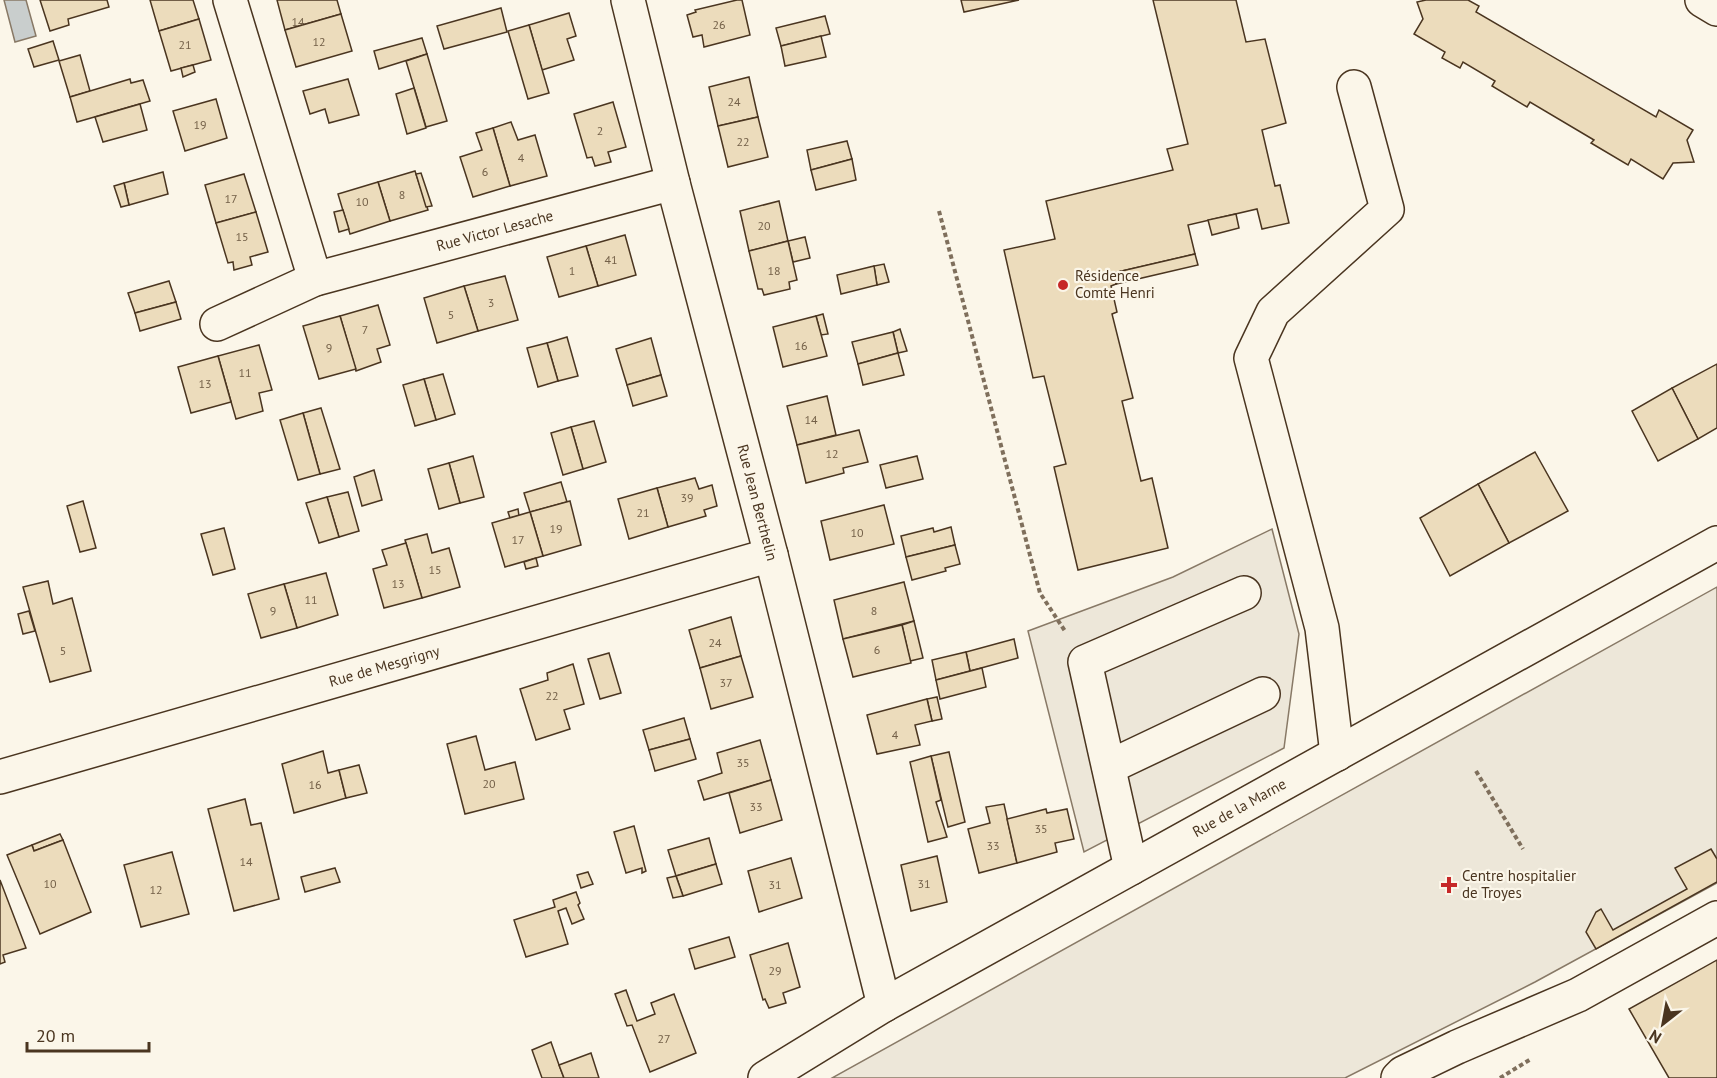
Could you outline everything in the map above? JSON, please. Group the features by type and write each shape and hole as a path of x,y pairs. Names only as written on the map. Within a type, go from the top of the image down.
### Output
{"street":[{"path":"230,0 315,279"},
{"name":"Rue Jean Berthelin","path":"628,0 884,1005"},
{"path":"1702,0 1717,9"},
{"path":"1337,754 1322,628 1251,358 1273,312 1387,209 1353,87"},
{"name":"Rue Victor Lesache","path":"218,324 315,279 673,183"},
{"name":"Rue de la Marne","path":"765,1078 884,1005 1717,543"},
{"name":"Rue de Mesgrigny","path":"0,777 771,555"},
{"path":"1131,868 1085,662 1244,593"},
{"path":"1109,767 1263,694"},
{"path":"1398,1078 1403,1073 1457,1047 1578,995 1717,918"}],"path":[{"path":"939,211 1040,593 1085,662"},
{"path":"1476,771 1523,849"}],"shaded area":[{"path":"4,0 26,0 36,36 15,42"},
{"path":"1272,529 1299,634 1284,748 1084,852 1028,631 1173,577"},
{"name":"Centre hospitalier de Troyes","path":"1717,587 1717,883 1535,982 1345,1078 832,1078"}],"building":[{"path":"40,0 107,0 109,7 68,19 69,25 50,31"},
{"path":"150,0 193,0 199,19 159,31"},
{"path":"277,0 337,0 341,14 285,30"},
{"path":"742,0 750,35 704,47 702,35 693,37 687,15 696,12 695,10"},
{"path":"961,0 1019,0 964,12"},
{"name":"Résidence Comte Henri","path":"1153,0 1236,0 1246,42 1265,39 1286,123 1262,130 1275,186 1280,185 1289,223 1262,229 1257,209 1188,225 1195,254 1113,273 1116,284 1111,286 1117,312 1112,314 1133,398 1122,401 1141,481 1152,478 1168,548 1078,570 1054,467 1066,464 1044,376 1033,378 1004,250 1055,239 1046,201 1173,170 1167,149 1188,144"},
{"path":"1468,0 1479,6 1476,12 1656,117 1659,110 1693,130 1687,140 1694,162 1673,163 1663,179 1631,159 1628,165 1591,143 1594,140 1530,102 1527,107 1492,86 1495,81 1463,62 1460,68 1442,58 1445,52 1414,34 1423,19 1417,2"},
{"path":"501,8 507,32 444,49 437,26"},
{"path":"569,13 576,36 567,39 574,60 542,70 529,25"},
{"path":"341,14 352,51 296,67 285,30"},
{"path":"825,16 830,34 781,46 776,28"},
{"path":"199,19 211,60 171,71 159,31"},
{"path":"529,25 549,93 528,99 508,31"},
{"path":"821,36 826,57 785,66 781,46"},
{"path":"422,38 427,54 379,69 374,51"},
{"path":"53,41 59,60 34,67 28,49"},
{"path":"427,54 447,121 426,127 406,61"},
{"path":"80,55 90,91 70,97 59,61"},
{"path":"193,65 195,72 183,77 181,68"},
{"path":"749,77 758,117 718,126 709,87"},
{"path":"130,79 131,83 143,80 150,101 77,122 70,97"},
{"path":"348,79 359,115 329,123 325,109 310,114 303,91"},
{"path":"414,88 426,128 407,134 396,94"},
{"path":"216,99 227,138 185,151 173,111"},
{"path":"613,102 626,147 608,152 611,162 595,166 592,157 587,158 574,114"},
{"path":"140,104 147,130 103,142 95,117"},
{"path":"758,117 768,157 728,167 718,126"},
{"path":"511,122 518,140 535,135 547,176 510,186 493,128"},
{"path":"493,128 510,186 473,197 460,157 482,150 476,133"},
{"path":"847,141 852,159 811,170 807,150"},
{"path":"852,159 856,180 816,190 811,170"},
{"path":"415,171 428,210 390,221 378,182"},
{"path":"163,172 168,194 129,205 124,183"},
{"path":"421,173 432,206 426,207 416,174"},
{"path":"244,174 256,212 216,223 205,185"},
{"path":"378,182 390,221 350,234 338,194"},
{"path":"124,183 129,205 121,207 114,186"},
{"path":"779,201 788,241 749,251 740,211"},
{"path":"343,210 349,229 339,232 334,212"},
{"path":"256,212 268,252 250,257 252,265 234,270 233,262 228,263 216,223"},
{"path":"1236,214 1239,228 1212,235 1208,220"},
{"path":"625,235 636,275 598,286 586,246"},
{"path":"805,237 810,258 793,262 788,241"},
{"path":"788,241 797,280 789,282 790,289 764,295 762,289 758,289 749,251"},
{"path":"586,246 598,286 559,297 547,257"},
{"path":"1195,254 1198,265 1116,284 1113,273"},
{"path":"884,264 889,282 877,285 874,266"},
{"path":"874,266 877,285 841,294 837,275"},
{"path":"505,276 518,320 478,331 464,286"},
{"path":"169,281 176,302 135,313 128,293"},
{"path":"464,286 478,331 437,343 424,298"},
{"path":"176,302 181,319 140,331 135,313"},
{"path":"378,305 390,345 377,349 381,362 356,371 340,316"},
{"path":"823,314 828,334 821,335 816,316"},
{"path":"340,316 356,369 319,379 303,326"},
{"path":"816,316 827,356 783,367 773,327"},
{"path":"900,329 907,351 898,353 893,332"},
{"path":"893,332 898,353 858,364 852,342"},
{"path":"567,337 578,376 558,381 547,343"},
{"path":"651,338 661,375 627,385 616,349"},
{"path":"547,343 558,381 538,387 527,348"},
{"path":"259,345 272,390 259,393 263,411 236,419 218,356"},
{"path":"898,353 904,375 863,385 858,364"},
{"path":"218,356 231,402 191,413 178,367"},
{"path":"1717,364 1717,428 1698,439 1672,388"},
{"path":"443,374 455,414 436,420 424,379"},
{"path":"661,375 667,396 633,406 627,385"},
{"path":"424,379 436,420 415,426 403,385"},
{"path":"1672,388 1698,439 1658,461 1632,411"},
{"path":"827,396 836,435 797,445 787,406"},
{"path":"321,408 340,469 320,474 303,413"},
{"path":"303,413 320,474 298,480 280,420"},
{"path":"594,421 606,462 583,469 571,427"},
{"path":"571,427 583,469 563,475 551,433"},
{"path":"859,430 868,462 843,468 844,473 806,483 797,445"},
{"path":"1535,452 1568,511 1509,543 1478,484"},
{"path":"473,456 484,497 460,503 449,463"},
{"path":"917,456 923,479 886,488 880,465"},
{"path":"449,463 460,503 439,509 428,469"},
{"path":"374,470 382,500 362,506 354,477"},
{"path":"695,478 699,489 712,485 717,506 704,510 706,516 668,527 657,488"},
{"path":"561,482 567,502 530,512 524,493"},
{"path":"1478,484 1509,543 1450,576 1420,518"},
{"path":"657,488 668,527 629,539 618,499"},
{"path":"348,492 359,531 339,537 327,497"},
{"path":"327,497 339,537 319,543 306,503"},
{"path":"83,501 96,548 80,552 67,506"},
{"path":"570,501 581,545 543,556 530,512"},
{"path":"884,505 894,544 830,560 821,521"},
{"path":"518,509 519,516 510,518 508,512"},
{"path":"530,512 543,556 505,567 492,523"},
{"path":"951,527 955,545 906,557 901,536 933,528 934,532"},
{"path":"224,528 235,569 213,575 201,534"},
{"path":"427,534 432,553 449,548 460,587 422,598 405,540"},
{"path":"406,543 422,598 384,608 373,569 387,565 382,550"},
{"path":"955,545 960,564 945,568 946,571 912,580 906,557"},
{"path":"536,558 538,566 526,569 524,562"},
{"path":"326,573 338,615 297,628 284,584"},
{"path":"48,581 53,604 72,598 91,671 50,682 23,587"},
{"path":"904,582 914,621 843,639 834,600"},
{"path":"284,584 297,628 261,638 248,594"},
{"path":"29,611 35,631 23,634 18,614"},
{"path":"731,617 741,656 700,668 689,630"},
{"path":"914,621 923,658 910,661 902,625"},
{"path":"902,625 911,663 853,677 843,639"},
{"path":"1014,639 1018,658 970,671 966,652"},
{"path":"966,652 970,671 936,680 932,660"},
{"path":"609,653 621,693 600,699 588,659"},
{"path":"741,656 753,697 711,709 700,668"},
{"path":"573,664 584,704 564,710 570,729 536,740 520,689 548,680 547,673"},
{"path":"982,668 986,687 940,699 936,680"},
{"path":"937,697 942,719 932,721 927,699"},
{"path":"927,699 932,721 915,725 920,745 877,754 867,715"},
{"path":"684,718 690,739 649,750 643,730"},
{"path":"476,736 485,770 515,762 524,799 465,814 447,744"},
{"path":"690,739 696,759 655,771 649,750"},
{"path":"760,740 771,780 704,800 698,781 722,773 717,753"},
{"path":"323,751 328,773 339,770 346,798 294,813 282,764"},
{"path":"949,752 965,822 948,827 931,756"},
{"path":"931,756 941,800 936,802 947,837 928,842 910,762"},
{"path":"359,765 367,793 346,798 339,770"},
{"path":"771,780 782,820 740,833 729,793"},
{"path":"245,799 251,825 261,823 279,899 234,911 208,809"},
{"path":"1004,804 1017,863 979,873 968,829 990,823 986,807"},
{"path":"1046,809 1047,813 1067,809 1074,839 1055,843 1057,852 1017,863 1007,819"},
{"path":"634,826 646,871 642,873 642,868 626,873 614,832"},
{"path":"60,834 63,840 34,851 32,845"},
{"path":"709,838 716,864 676,876 668,850"},
{"path":"63,840 91,912 40,934 7,855 32,845 34,851"},
{"path":"1711,849 1717,859 1717,882 1596,949 1586,932 1596,912 1601,909 1613,930 1687,889 1675,868"},
{"path":"172,852 189,914 141,927 124,865"},
{"path":"937,856 947,902 911,911 901,865"},
{"path":"791,858 802,898 759,912 748,871"},
{"path":"716,864 722,884 683,896 676,876"},
{"path":"335,868 340,882 305,892 301,877"},
{"path":"588,872 593,884 581,888 577,875"},
{"path":"676,876 683,896 673,898 667,878"},
{"path":"0,880 26,948 3,955 5,962 0,964"},
{"path":"576,892 584,919 572,924 566,908 558,911 568,944 526,957 514,920 555,907 553,900"},
{"path":"729,937 735,957 695,969 689,949"},
{"path":"788,943 800,987 783,993 786,1003 769,1008 765,999 763,1000 750,955"},
{"path":"1717,960 1717,1078 1669,1078 1629,1009"},
{"path":"626,990 637,1021 655,1014 651,1003 674,994 696,1053 650,1072 632,1025 627,1026 615,994"},
{"path":"551,1042 564,1078 542,1078 532,1050"},
{"path":"591,1053 599,1078 564,1078 559,1065"}],"place":[{"name":"Résidence Comte Henri","path":"1063,285"},
{"name":"Centre hospitalier de Troyes","path":"1449,885"}]}
